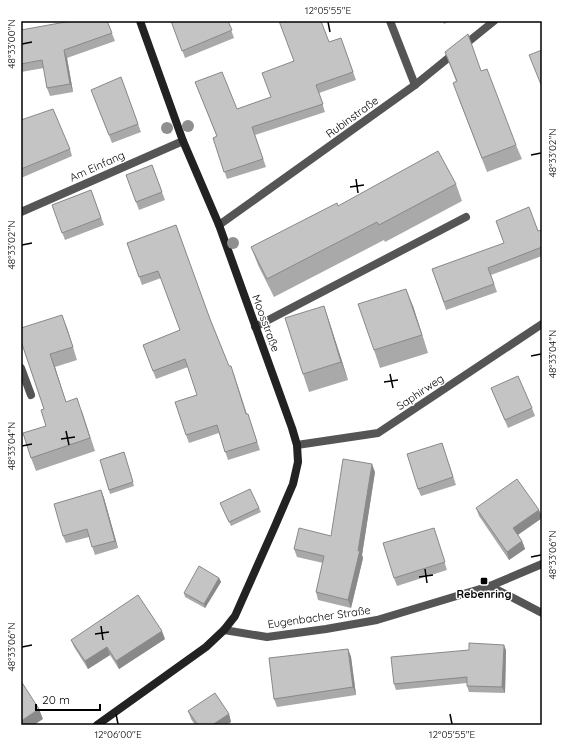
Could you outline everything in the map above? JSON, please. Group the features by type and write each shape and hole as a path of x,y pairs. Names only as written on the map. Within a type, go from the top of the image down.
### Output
{"street":[{"name":"Moosstraße","path":"140,21 183,141 219,226 297,445 298,462 293,484 235,616 224,630"},
{"path":"390,21 415,85"},
{"name":"Rubinstraße","path":"219,226 415,85 494,21"},
{"name":"Am Einfang","path":"21,212 183,141"},
{"path":"255,326 466,217"},
{"name":"Saphirweg","path":"297,445 378,433 542,324"},
{"path":"21,368 31,395"},
{"name":"Eugenbacher Straße","path":"224,630 267,637 377,620 490,586 542,564"},
{"path":"490,586 542,613"},
{"path":"97,725 206,647 224,630"}],"building":[{"path":"71,21 107,21 112,33 64,50 70,84 47,88 42,60 21,64 21,30"},
{"path":"171,21 228,21 232,30 182,51"},
{"path":"279,21 321,21 329,42 341,38 353,72 316,85 323,104 252,127 263,159 224,172 213,138 217,136 195,82 222,72 237,109 271,97 262,73 294,61"},
{"path":"468,34 481,71 487,69 516,145 482,158 453,83 457,81 445,52"},
{"path":"542,50 542,87 529,55"},
{"path":"121,77 138,124 109,135 91,90"},
{"path":"53,109 70,149 21,169 21,120"},
{"path":"438,151 456,184 379,225 377,222 267,279 251,247 337,203 338,206"},
{"path":"152,165 162,192 136,202 126,175"},
{"path":"91,190 101,218 62,233 52,205"},
{"path":"529,207 538,231 542,230 542,247 488,268 494,284 444,302 432,269 504,243 496,221"},
{"path":"176,225 210,319 229,366 231,366 246,414 248,414 257,442 225,452 217,425 186,435 175,402 197,395 185,359 153,371 143,345 180,330 158,271 139,277 127,243"},
{"path":"406,289 422,335 374,350 358,304"},
{"path":"324,306 341,362 303,374 285,318"},
{"path":"62,315 73,347 50,354 66,402 77,398 90,438 31,458 23,433 46,426 41,410 44,409 21,341 21,328"},
{"path":"518,376 532,408 505,420 491,388"},
{"path":"442,443 453,477 418,489 407,454"},
{"path":"124,452 133,482 109,490 100,460"},
{"path":"343,459 372,464 358,551 360,550 348,600 316,592 324,556 294,549 299,528 331,536"},
{"path":"517,479 539,510 513,528 522,541 507,552 476,508"},
{"path":"250,489 259,508 229,522 220,503"},
{"path":"101,490 115,541 92,547 87,529 63,536 54,504"},
{"path":"434,528 445,562 394,578 383,543"},
{"path":"199,566 219,578 204,604 184,593"},
{"path":"138,595 162,631 116,661 107,647 85,661 71,640"},
{"path":"469,643 504,645 502,687 467,686 467,677 394,684 391,657 469,650"},
{"path":"348,649 353,687 274,699 269,658"},
{"path":"21,681 39,709 21,721"},
{"path":"215,693 229,714 212,725 198,725 188,711"}],"place":[{"name":"Rebenring","path":"484,581"}]}
